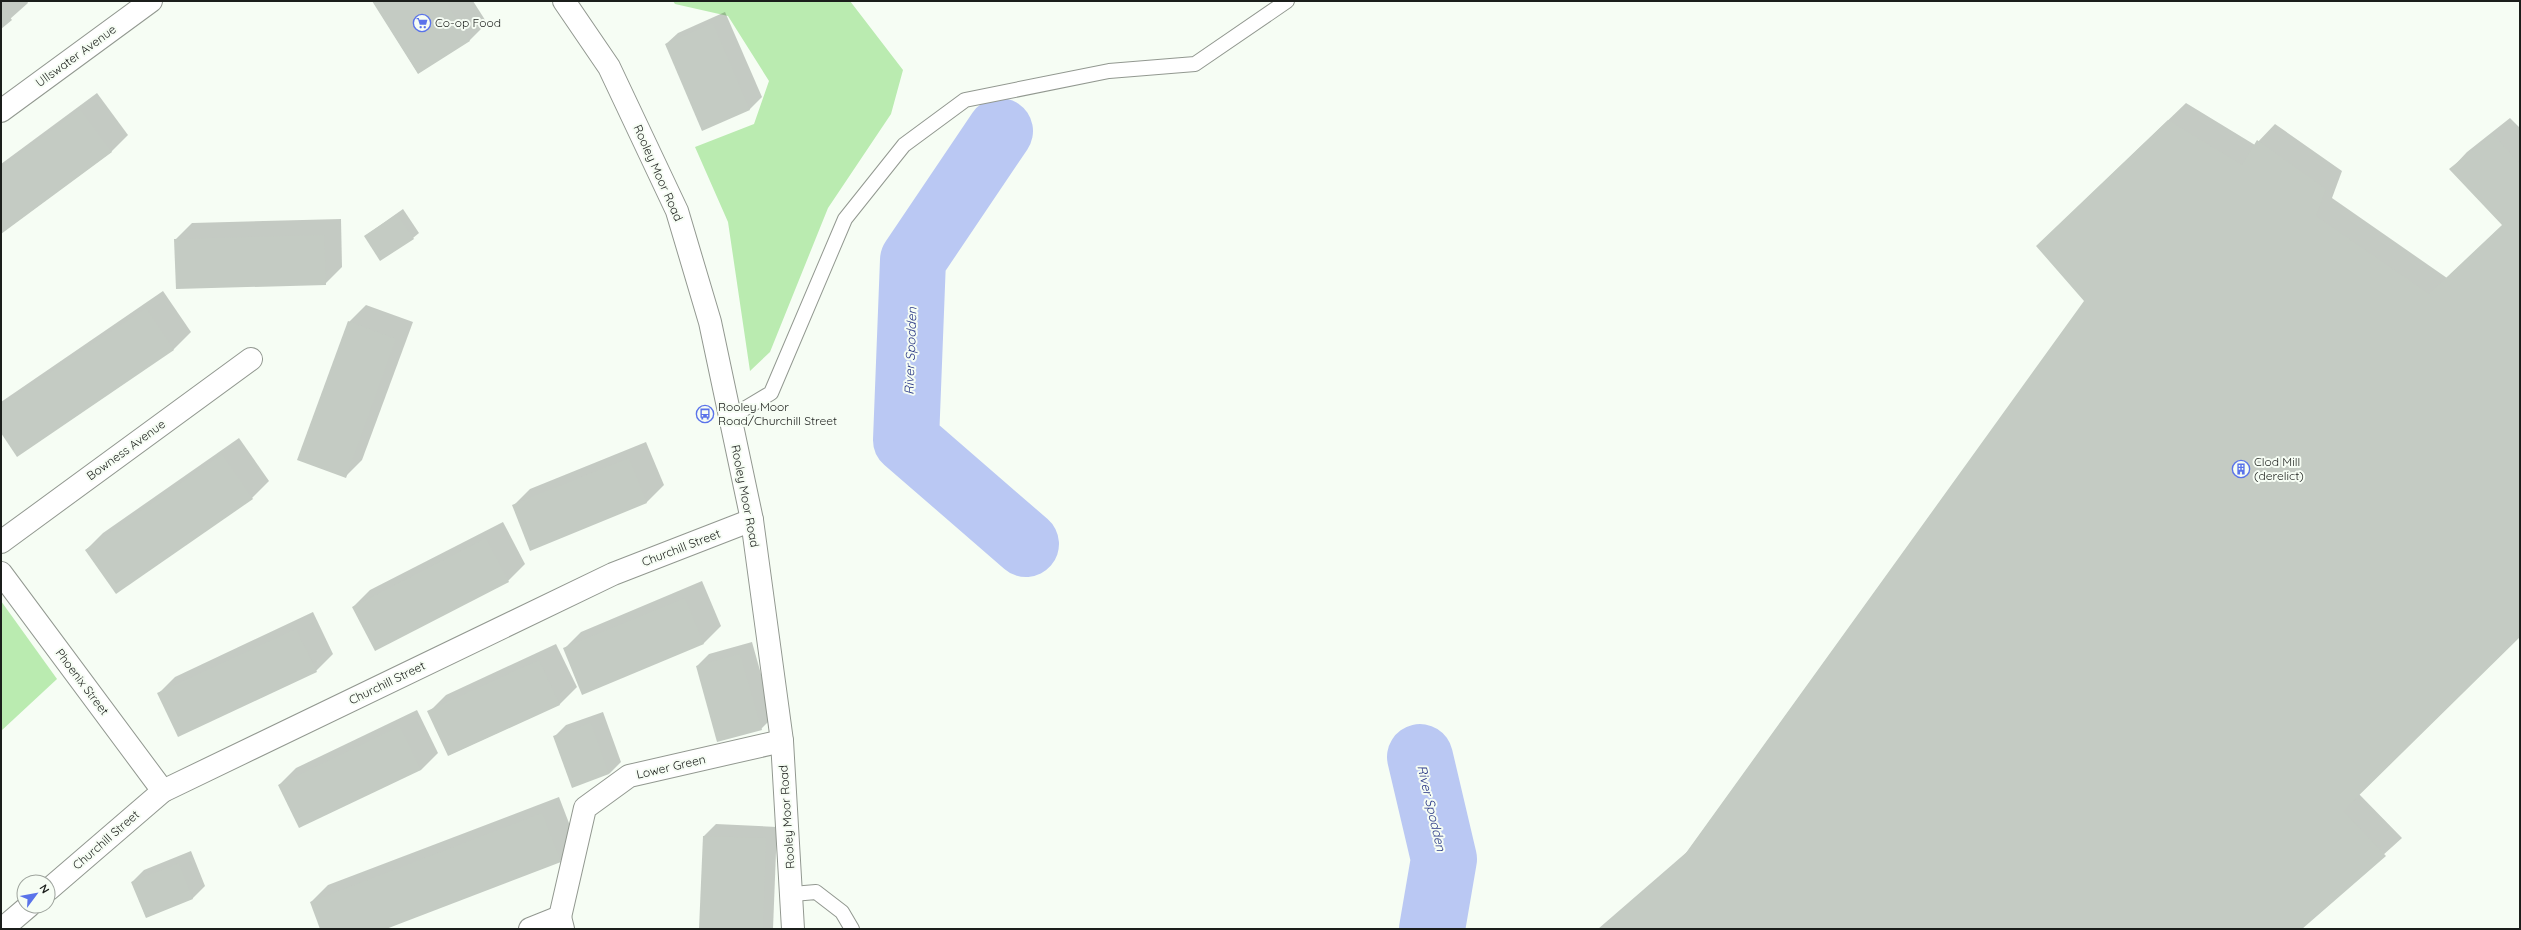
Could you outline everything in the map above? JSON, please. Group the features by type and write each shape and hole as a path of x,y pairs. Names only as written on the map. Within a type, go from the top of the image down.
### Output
{"street":[{"name":"Ullswater Avenue","path":"1,111 152,1"},
{"name":"Rooley Moor Road","path":"564,1 609,67 678,211 710,322 729,418 752,520 782,741 793,894 793,929"},
{"name":"Bowness Avenue","path":"1,542 251,359"},
{"name":"Churchill Street","path":"56,883 163,792 613,574 752,520"},
{"name":"Phoenix Street","path":"1,573 163,792"},
{"name":"Lower Green","path":"561,923 584,808 629,776 782,741"},
{"path":"2,929 20,914"},
{"path":"530,929 561,923"}],"lane":[{"path":"729,418 771,393 845,219 904,145 965,100 1109,71 1195,64 1287,1"},
{"path":"793,894 816,892 842,912 852,929"}],"green space":[{"path":"673,1 850,1 903,70 891,114 828,208 770,352 750,371 728,222 695,147 754,124 769,81 728,16 675,4"},
{"path":"1,601 57,679 1,731"}],"building":[{"name":"Co-op Food","path":"372,1 454,1 448,5 470,41 418,74"},
{"path":"1,5 12,20 1,29"},
{"path":"713,23 750,110 702,131 665,44"},
{"path":"80,109 112,152 1,234 1,167"},
{"name":"Clod Mill (derelict)","path":"2168,120 2242,165 2257,140 2326,189 2316,216 2429,294 2502,225 2449,169 2493,134 2520,164 2520,637 2343,811 2386,856 2302,929 1600,929 1683,857 2084,301 2036,246"},
{"path":"397,214 414,239 380,261 364,236"},
{"path":"324,235 326,285 176,289 174,239"},
{"path":"146,308 174,350 17,457 1,433 1,405"},
{"path":"348,321 396,339 346,478 297,460"},
{"path":"222,454 253,499 116,594 85,550"},
{"path":"629,458 647,503 530,551 512,505"},
{"path":"486,538 509,582 375,651 352,607"},
{"path":"685,598 704,644 582,695 563,648"},
{"path":"296,629 317,672 178,737 157,693"},
{"path":"740,654 762,730 717,742 696,666"},
{"path":"539,660 560,705 448,756 427,711"},
{"path":"591,723 609,774 572,788 553,736"},
{"path":"400,726 421,770 299,828 278,785"},
{"path":"542,813 561,862 386,929 320,929 310,902"},
{"path":"703,836 766,838 763,929 699,929"},
{"path":"179,863 193,899 146,918 131,882"}],"waterway":[{"name":"River Spodden","path":"1000,131 913,260 906,440 1026,544"},
{"name":"River Spodden","path":"1420,757 1444,859 1432,929"}],"place":[{"name":"Co-op Food","path":"422,23"},
{"name":"Rooley Moor Road/Churchill Street","path":"705,414"},
{"name":"Clod Mill (derelict)","path":"2241,469"}]}
